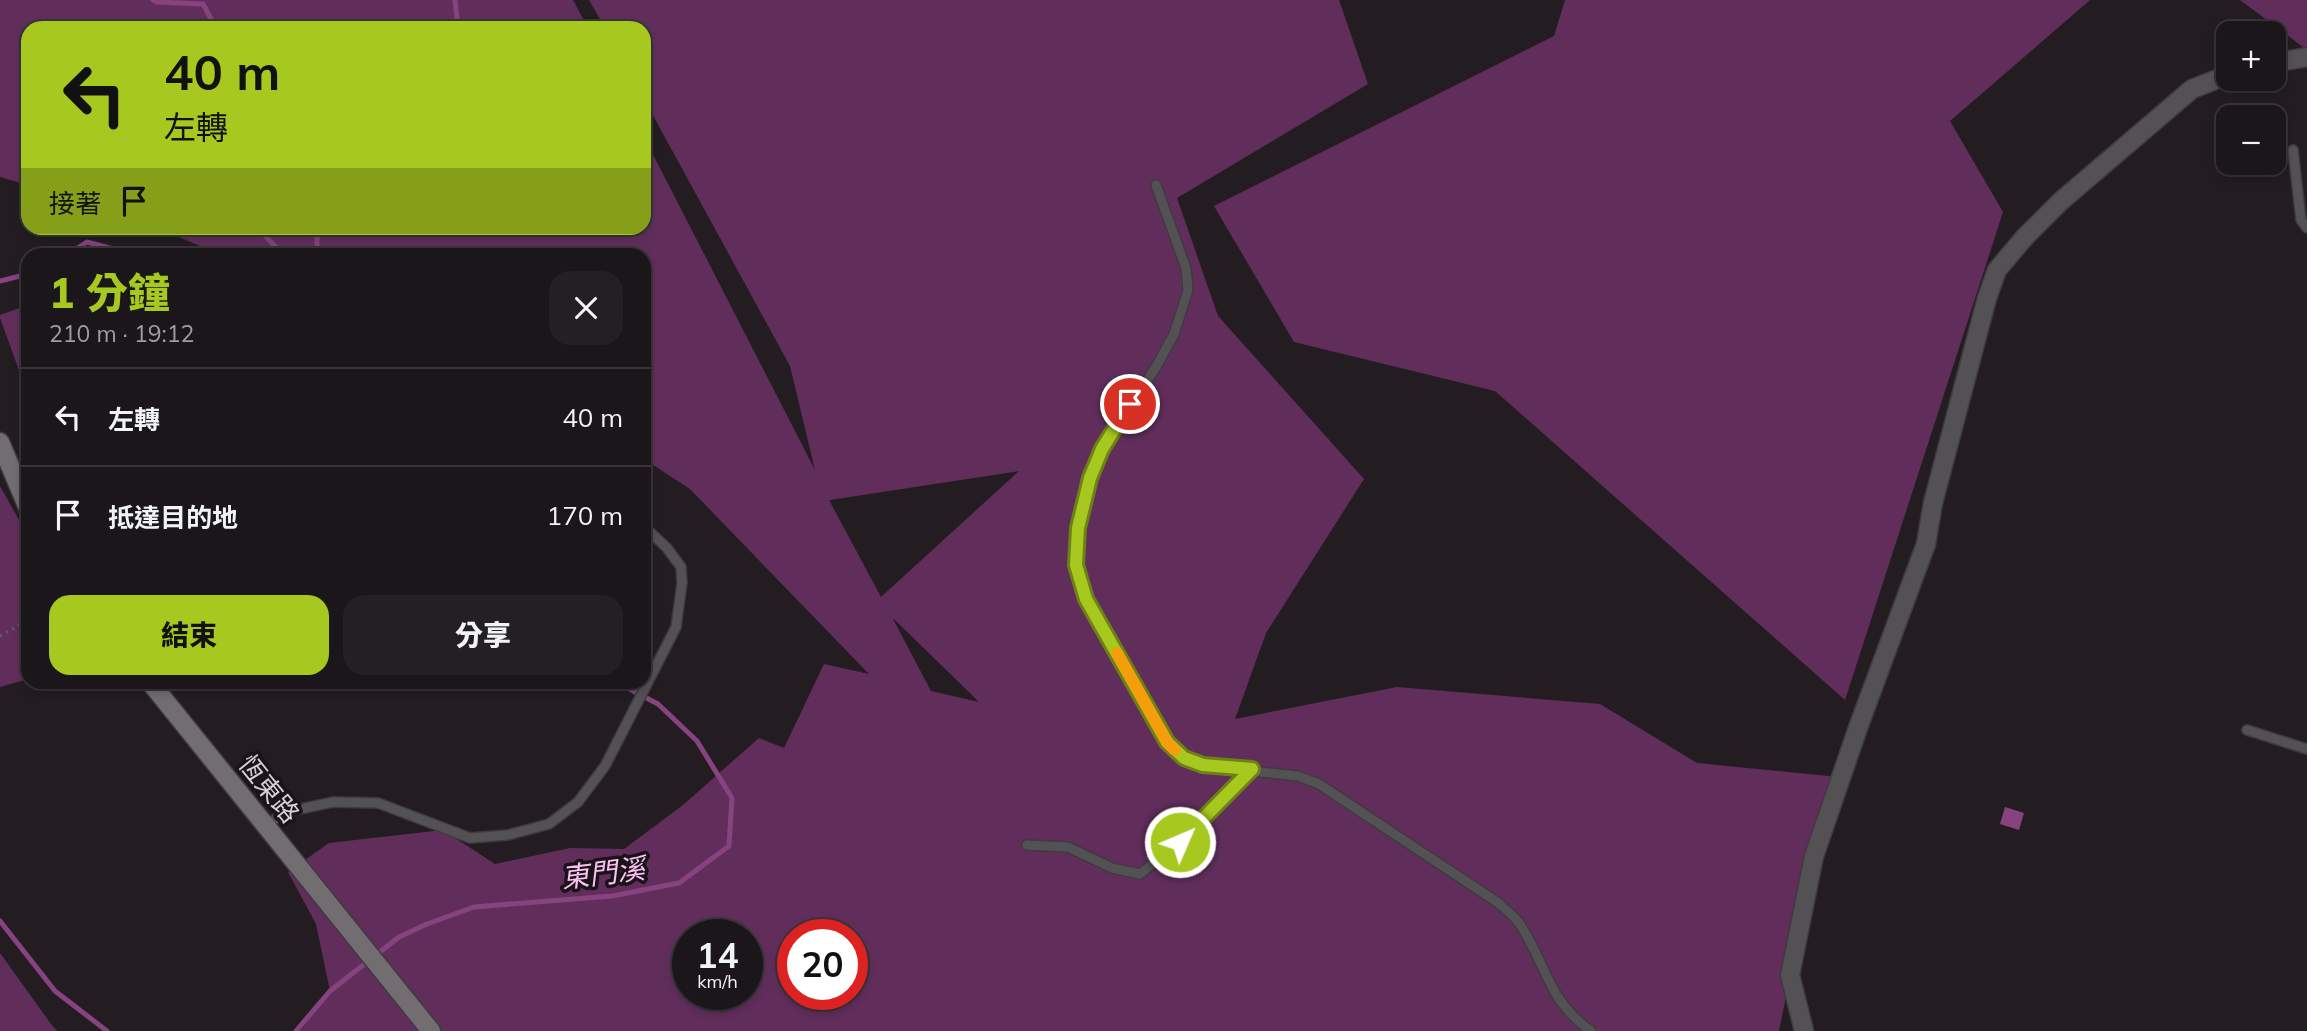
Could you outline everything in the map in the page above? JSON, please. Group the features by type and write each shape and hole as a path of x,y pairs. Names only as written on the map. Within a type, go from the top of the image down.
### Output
{"main road":[{"path":"0,442 21,492"},
{"name":"恆東路","path":"156,689 431,1031"}],"street":[{"path":"2286,61 2307,57"},
{"path":"1804,1031 1790,975 1814,856 1926,544 1933,503 1987,298 1997,270 2061,201 2192,89 2216,80"}],"lane":[{"path":"2293,150 2301,220 2307,229"},
{"path":"1156,185 1186,268 1188,290 1174,334 1156,367 1102,449 1090,478 1078,528 1076,565 1086,599 1167,742 1184,758 1203,765 1298,776 1319,784 1497,902 1520,923 1559,1001 1574,1020 1591,1031"},
{"path":"651,533 681,567 682,583 676,626 651,680"},
{"path":"264,825 291,811 333,802 379,803 470,838 508,835 549,824 578,802 605,766 646,689"},
{"path":"2247,730 2307,749"},
{"path":"1027,845 1068,846 1112,868 1140,874 1180,842 1252,769"}],"path":[{"path":"0,636 21,624"}],"shaded area":[{"path":"0,0 573,0 584,21 21,21 21,183 0,177"},
{"path":"589,0 1339,0 1368,84 1177,198 1218,316 1364,479 1266,633 1235,719 1397,687 1600,704 1697,763 1839,777 1806,899 1779,1031 300,1031 330,991 316,924 288,872 329,843 443,830 495,864 570,848 624,849 683,805 759,738 784,748 824,664 869,674 690,489 651,464 651,248 204,248 174,235 651,235 651,151 815,470 790,366 651,112 651,21 601,21","holes":["1019,471 881,597 829,500","894,619 979,702 931,691"]},
{"path":"1565,0 2090,0 1950,121 2003,212 1845,700 1495,391 1294,342 1214,206 1554,36"},
{"path":"2240,0 2307,0 2307,50 2286,34 2286,21 2268,21"},
{"path":"21,308 21,376 0,318 0,315"},
{"path":"0,486 21,524 21,681 0,687"},
{"path":"2005,807 2024,813 2019,830 2000,824"},
{"path":"0,953 51,1024 57,1031 0,1031"}],"waterway":[{"path":"153,0 203,4 212,21"},
{"path":"455,0 457,21"},
{"path":"264,235 277,248"},
{"path":"317,235 317,248"},
{"name":"東門溪","path":"78,248 87,242 109,248"},
{"name":"東門溪","path":"0,281 21,276"},
{"name":"東門溪","path":"296,1031 330,991 399,937 427,924 474,907 612,896 679,883 729,846 732,798 697,741 658,704 629,689"},
{"path":"0,921 55,991 107,1031"}],"slow traffic":[{"path":"1117,653 1167,742 1175,750"}],"route":[{"path":"1130,404 1102,449 1090,478 1078,528 1076,565 1086,599 1167,742 1184,758 1203,765 1252,769 1180,842"}]}
